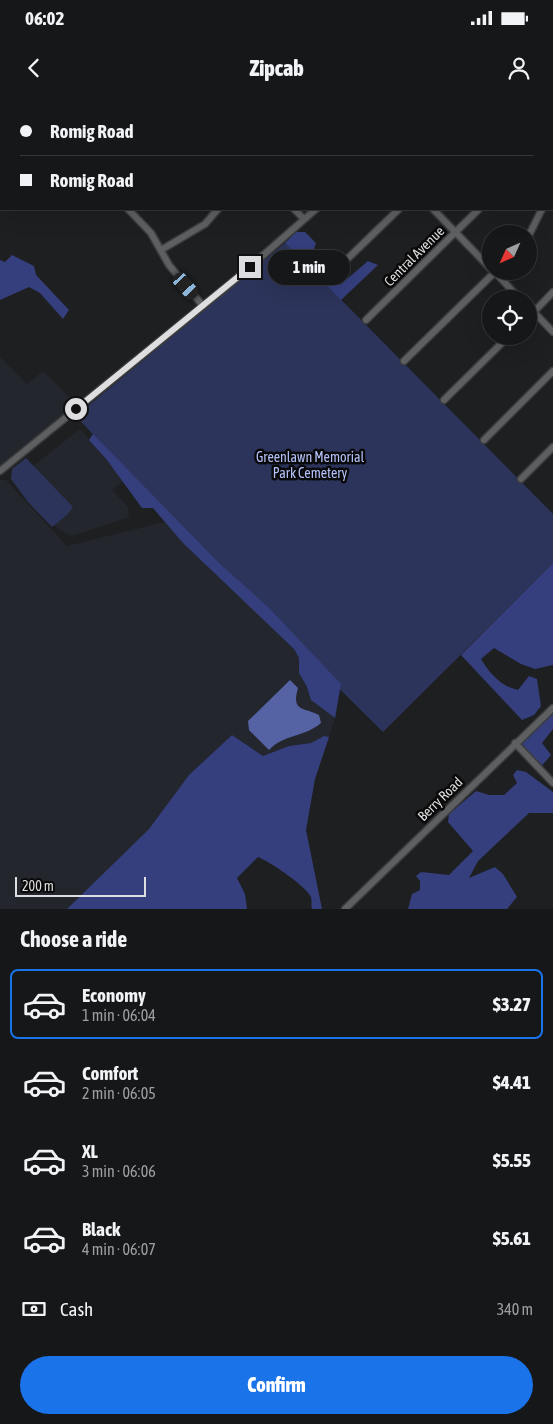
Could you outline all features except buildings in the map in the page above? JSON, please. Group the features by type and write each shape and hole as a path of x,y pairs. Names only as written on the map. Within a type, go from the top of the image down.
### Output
{"street":[{"path":"129,210 151,233 169,265 203,306"},
{"path":"161,250 206,224 217,210"},
{"path":"295,210 304,219"},
{"path":"0,471 203,306 315,210"},
{"path":"340,266 398,210"},
{"path":"434,210 482,259"},
{"name":"Central Avenue","path":"366,320 478,210"},
{"path":"534,225 542,210"},
{"path":"404,361 485,280"},
{"path":"502,280 512,290"},
{"path":"537,306 553,292"},
{"path":"537,318 553,332"},
{"path":"444,400 500,345"},
{"path":"484,440 553,371"},
{"path":"521,479 553,447"},
{"name":"Berry Road","path":"344,909 553,708"},
{"path":"515,743 553,783"}],"shaded area":[{"path":"296,232 305,232 316,243 312,255 315,260 337,252 344,253 334,276 340,285 368,261 378,265 341,300 285,243"},
{"path":"12,255 34,266 36,275 69,310 63,319 40,293 29,287 0,300 0,260 5,262"},
{"path":"0,357 27,384 43,371 79,407 0,471"},
{"path":"80,429 124,480 112,490 128,507 129,517 71,536 57,528 27,499 14,481"},
{"path":"93,434 218,562 269,608 341,684 335,718 311,700 307,687 299,673 299,658 294,649 183,543 153,508 142,508 107,460 89,440"},
{"path":"0,480 6,480 67,546 165,522 216,575 294,649 299,658 299,673 316,704 335,718 329,737 324,736 311,743 289,746 263,756 232,735 189,775 149,829 67,909 0,909"},
{"path":"553,563 553,665 535,669 521,664 494,648 481,659 496,679 512,688 518,690 529,676 537,679 541,706 534,715 522,720 461,655"},
{"path":"290,680 298,688 296,701 300,708 319,715 321,723 315,728 281,741 269,750 249,730 248,721"},
{"path":"553,708 553,729 542,743 551,755 539,769 515,743"},
{"path":"232,735 263,756 289,746 311,743 324,736 329,737 315,779 306,830 322,909 312,909 311,897 308,892 278,869 258,857 237,878 245,894 247,909 67,909 149,829 189,775"},
{"path":"517,770 526,772 553,792 553,813 529,813 478,861 469,878 495,867 503,874 517,897 507,909 408,909 412,894 420,890 420,881 416,876 421,872 449,875 473,851 448,822 449,814 476,791 489,795 504,795 517,783 513,775"}],"green space":[{"name":"Greenlawn Memorial Park Cemetery","path":"285,243 553,514 553,563 383,732 211,562 76,416"},
{"path":"26,458 73,507 67,515 52,527 28,502 11,479 12,469"}],"route":[{"path":"76,409 250,267"}]}
